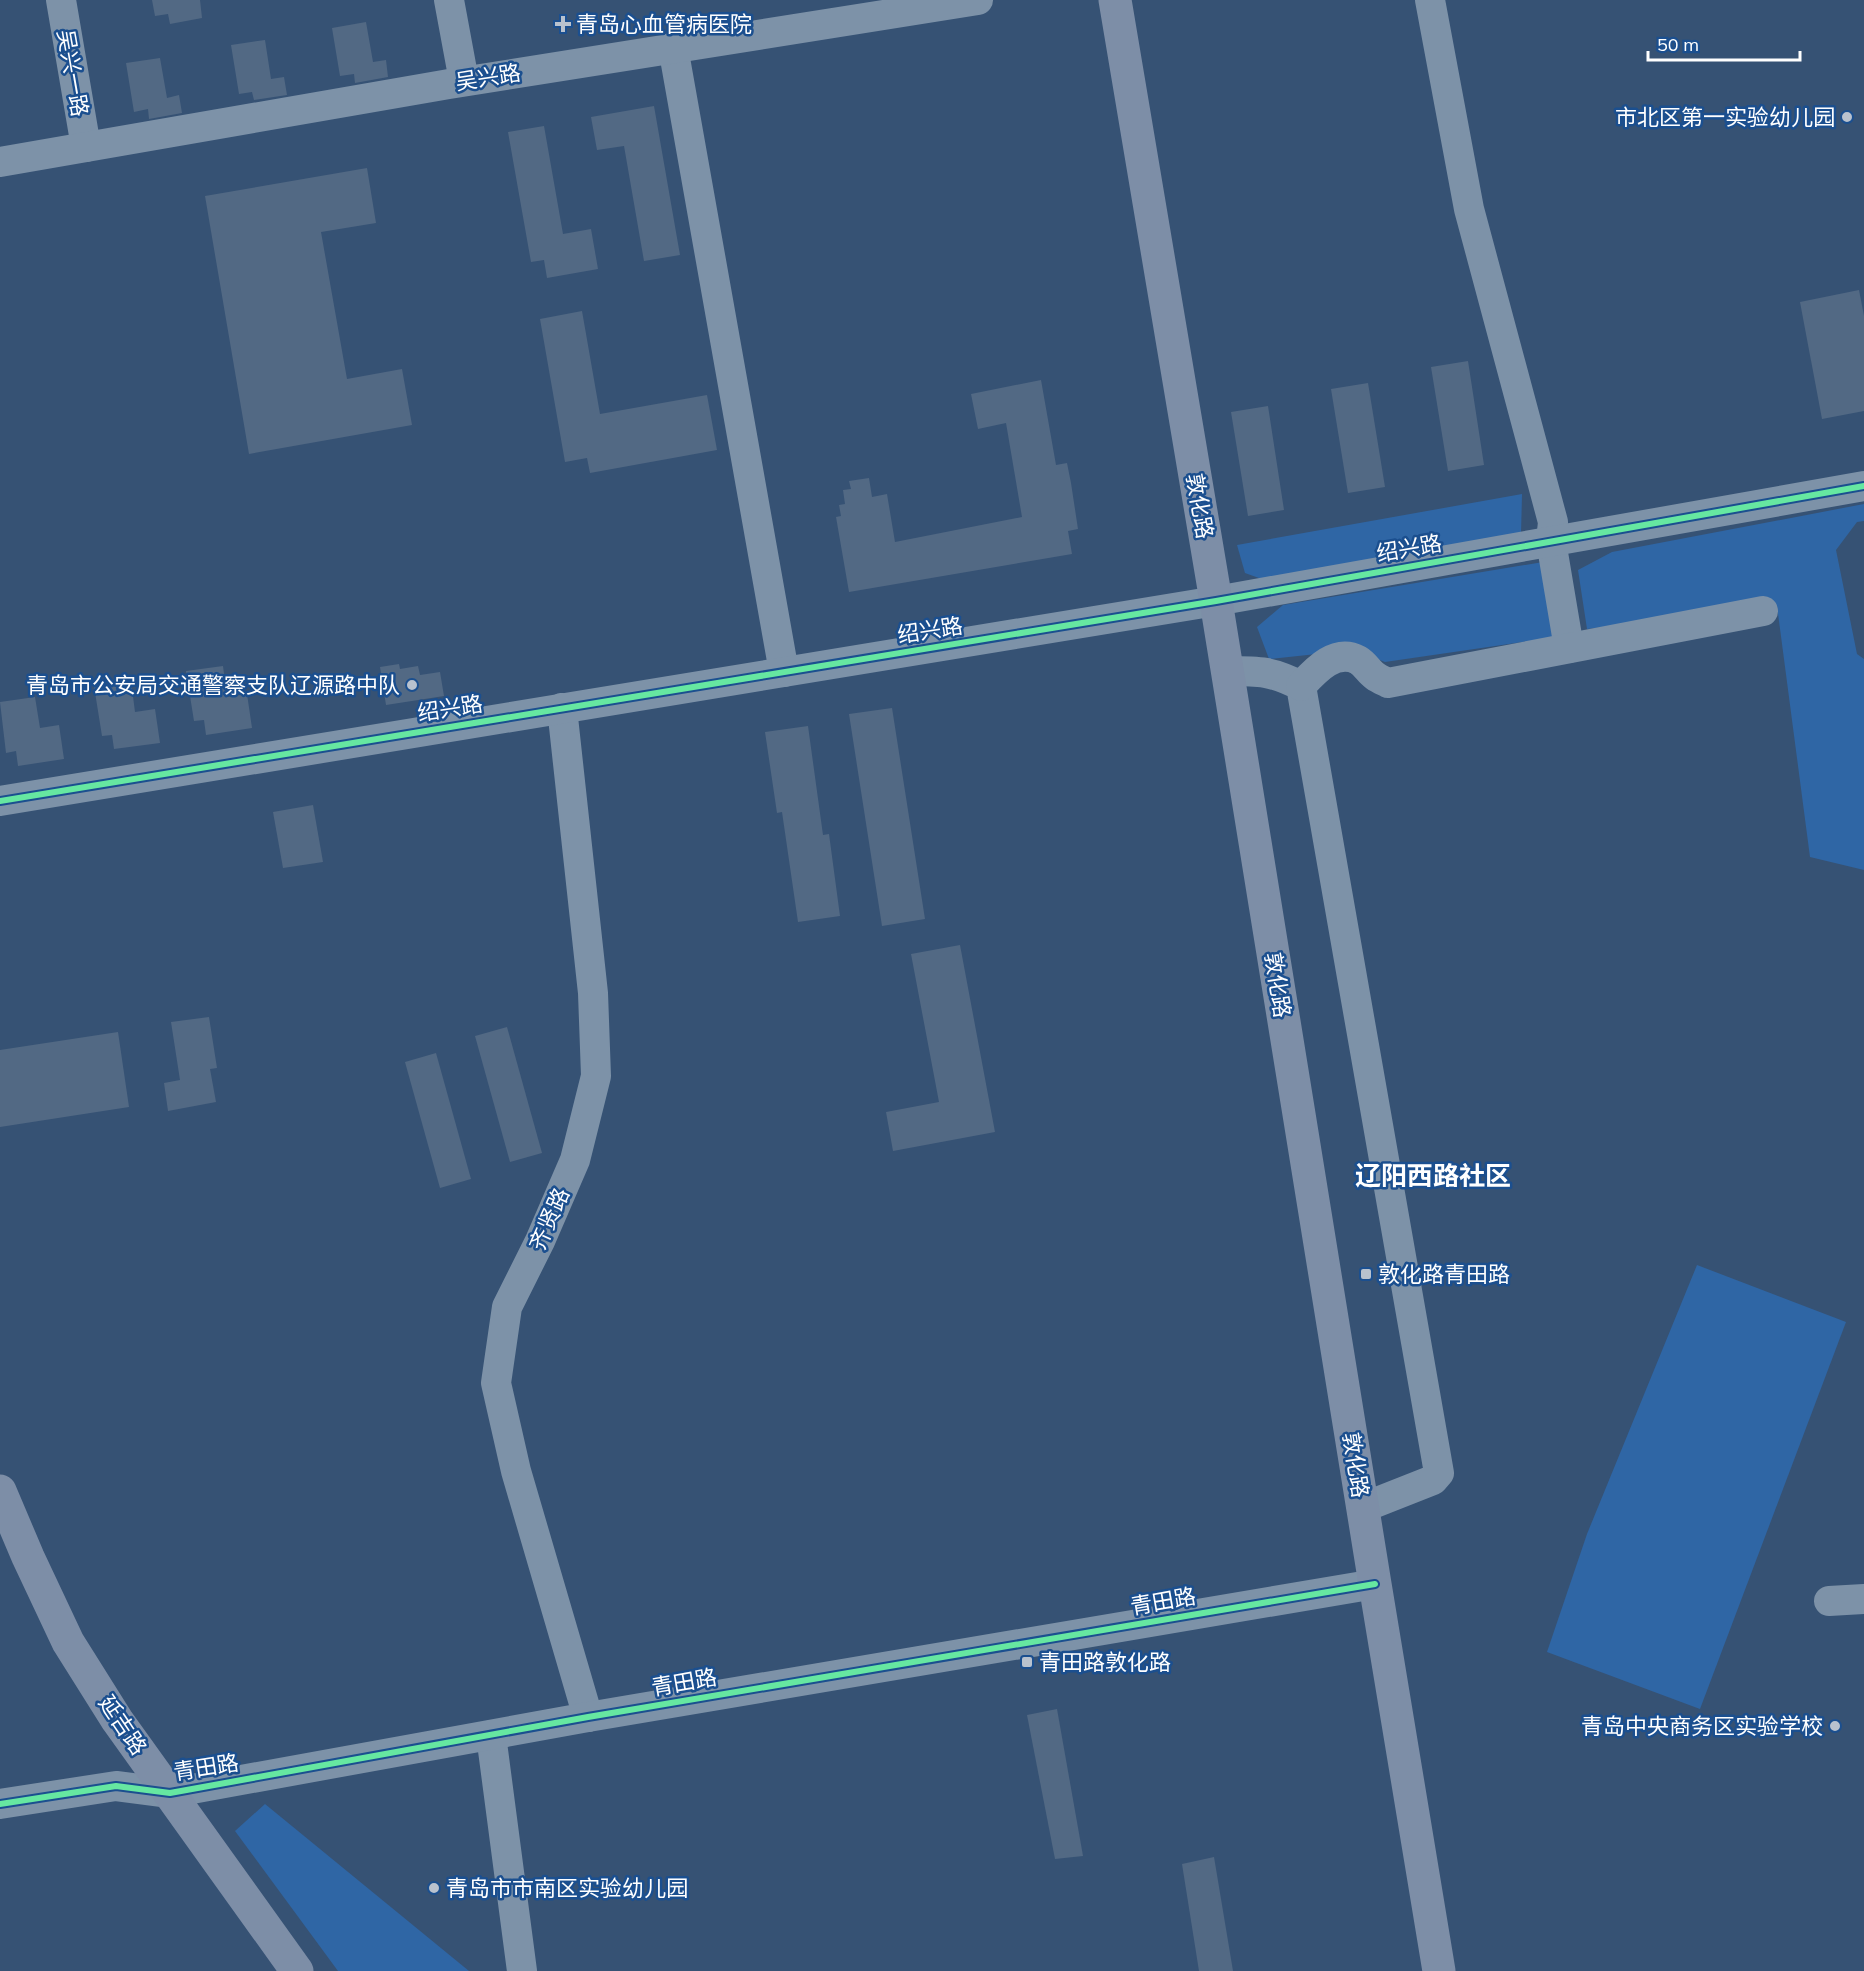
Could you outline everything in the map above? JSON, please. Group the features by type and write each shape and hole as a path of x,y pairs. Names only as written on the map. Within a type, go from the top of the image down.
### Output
{"main road":[{"name":"敦化路","path":"1114,0 1216,601 1374,1584 1439,1971"},
{"name":"延吉路","path":"0,1491 68,1642 117,1720 297,1971"}],"street":[{"name":"吴兴一路","path":"60,0 86,147"},
{"path":"448,0 464,81"},
{"name":"吴兴路","path":"0,162 673,47 826,12 978,0"},
{"path":"1430,0 1469,209 1553,522 1551,541 1569,648"},
{"path":"673,47 784,672"},
{"name":"绍兴路","path":"0,801 1216,601 1864,486"},
{"path":"1301,686 1318,668 1330,660 1341,657 1360,661 1376,676 1388,682 1763,611"},
{"path":"1227,671 1263,671 1281,675 1301,686"},
{"path":"1301,686 1438,1473 1433,1480 1362,1508"},
{"name":"齐贤路","path":"562,708 593,993 596,1076 575,1160 540,1241 507,1307 496,1383 516,1471 588,1717"},
{"name":"青田路","path":"0,1804 116,1786 170,1792 588,1717 1374,1584"},
{"path":"1829,1601 1864,1599"},
{"path":"491,1735 522,1971"}],"shaded area":[{"path":"1522,494 1521,534 1270,582 1245,573 1237,545"},
{"path":"1864,504 1864,521 1857,522 1836,550 1857,654 1864,659 1864,870 1810,857 1777,606 1587,629 1578,570 1612,552"},
{"path":"1543,562 1558,637 1385,662 1354,650 1269,659 1257,627 1283,605"},
{"path":"1697,1265 1846,1322 1700,1709 1547,1652 1587,1534"},
{"path":"265,1804 469,1971 338,1971 235,1831"}],"building":[{"path":"152,0 200,0 202,18 170,24 168,14 155,16"},
{"path":"366,22 373,62 386,60 388,77 355,83 354,74 340,76 332,28"},
{"path":"265,40 271,79 284,77 287,95 254,100 252,92 239,94 231,45"},
{"path":"160,58 167,98 179,95 182,113 149,119 148,109 134,112 126,63"},
{"path":"654,106 680,255 644,261 624,146 597,150 591,117"},
{"path":"544,126 563,234 591,229 598,269 547,278 544,260 531,262 508,132"},
{"path":"367,168 376,223 321,232 347,379 402,369 412,425 249,454 205,196"},
{"path":"1859,290 1864,316 1864,411 1822,419 1800,302"},
{"path":"582,311 600,414 707,395 717,450 590,473 587,458 565,462 540,319"},
{"path":"1468,361 1484,465 1448,471 1431,367"},
{"path":"1041,380 1056,465 1067,463 1071,483 1078,529 1068,531 1072,554 849,592 836,517 841,516 839,505 845,504 843,490 851,489 849,481 869,478 872,497 887,494 895,542 1022,517 1006,423 978,429 971,394"},
{"path":"1368,383 1385,487 1348,493 1331,389"},
{"path":"1268,406 1284,510 1248,516 1231,412"},
{"name":"青岛市公安局交通警察支队辽源路中队","path":"399,664 400,669 418,666 420,675 440,672 444,696 386,705 380,667"},
{"path":"223,666 227,697 247,694 252,728 206,735 204,720 194,721 186,671"},
{"path":"131,681 135,712 155,709 160,743 114,749 112,735 102,736 94,686"},
{"path":"35,697 40,728 59,725 64,759 18,766 16,751 6,753 0,702"},
{"path":"892,708 925,919 882,926 849,714"},
{"path":"808,726 823,835 829,834 840,916 798,922 782,812 777,813 765,732"},
{"path":"313,805 323,862 283,868 273,812"},
{"path":"960,945 995,1132 893,1151 886,1112 939,1102 911,954"},
{"path":"209,1017 217,1068 210,1069 216,1102 168,1111 164,1083 180,1080 171,1022"},
{"path":"507,1027 542,1153 510,1162 475,1036"},
{"path":"118,1032 129,1107 0,1127 0,1050"},
{"path":"436,1053 471,1179 440,1188 405,1062"},
{"path":"1057,1709 1083,1856 1055,1859 1027,1715"},
{"path":"1214,1857 1233,1971 1199,1971 1182,1864"}],"cycle path":[{"path":"0,801 1216,601 1864,486"},
{"path":"0,1804 116,1786 170,1793 588,1717 1375,1584"}],"place":[{"name":"青岛心血管病医院","path":"563,24"},
{"name":"市北区第一实验幼儿园","path":"1847,117"},
{"name":"青岛市公安局交通警察支队辽源路中队","path":"412,685"},
{"name":"敦化路青田路","path":"1366,1274"},
{"name":"青田路敦化路","path":"1027,1662"},
{"name":"青岛中央商务区实验学校","path":"1835,1726"},
{"name":"青岛市市南区实验幼儿园","path":"434,1888"}],"district":[{"name":"辽阳西路社区","path":"1433,1175"}]}
